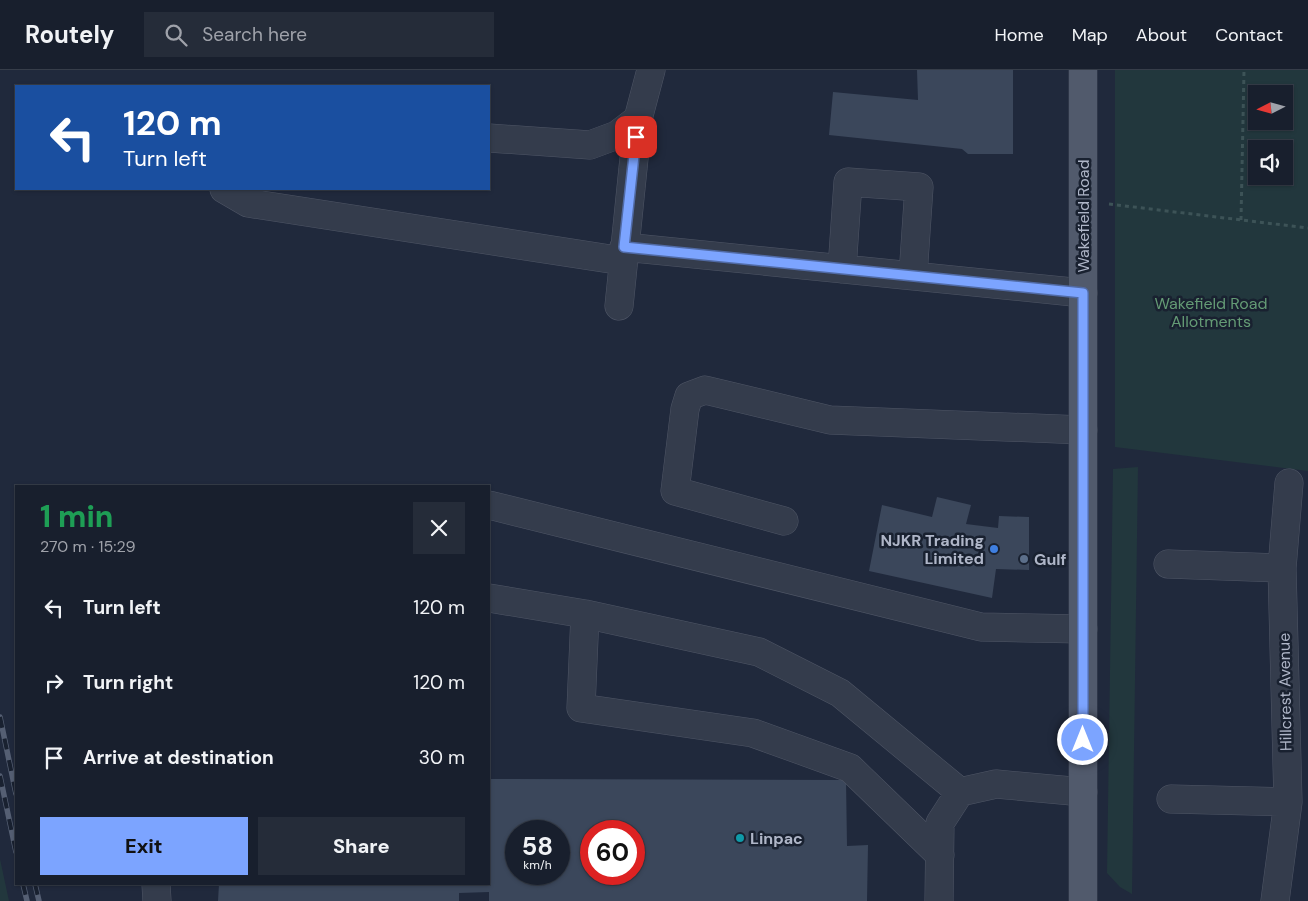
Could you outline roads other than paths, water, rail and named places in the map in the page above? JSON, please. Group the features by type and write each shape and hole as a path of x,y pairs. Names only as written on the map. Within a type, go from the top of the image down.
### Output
{"main road":[{"name":"Wakefield Road","path":"1083,70 1083,901"}],"street":[{"path":"619,306 638,119 651,70"},
{"path":"490,138 590,145 617,135 638,119"},
{"path":"842,269 848,182 919,186 913,276"},
{"path":"226,190 248,203 624,254 842,269 1083,293"},
{"path":"784,521 674,491 685,409 689,396 704,390 830,420 1083,430"},
{"name":"Hillcrest Avenue","path":"1275,901 1288,802 1282,568 1289,482"},
{"path":"490,504 981,627 1083,628"},
{"path":"1168,564 1282,568"},
{"path":"490,598 585,614 759,652 840,693 960,792"},
{"path":"585,614 581,708 753,733 850,768 940,855"},
{"path":"939,901 940,823 960,792 996,784 1083,792"},
{"path":"1171,799 1288,802"},
{"path":"156,885 157,901"}],"railway":[{"path":"0,717 15,789"},
{"path":"0,776 15,847"},
{"path":"23,885 27,901"},
{"path":"35,885 39,901"}],"place":[{"name":"NJKR Trading Limited","path":"994,549"},
{"name":"Gulf","path":"1024,559"},
{"name":"Linpac","path":"740,838"}],"park label":[{"name":"Wakefield Road Allotments","path":"1211,312"}]}
